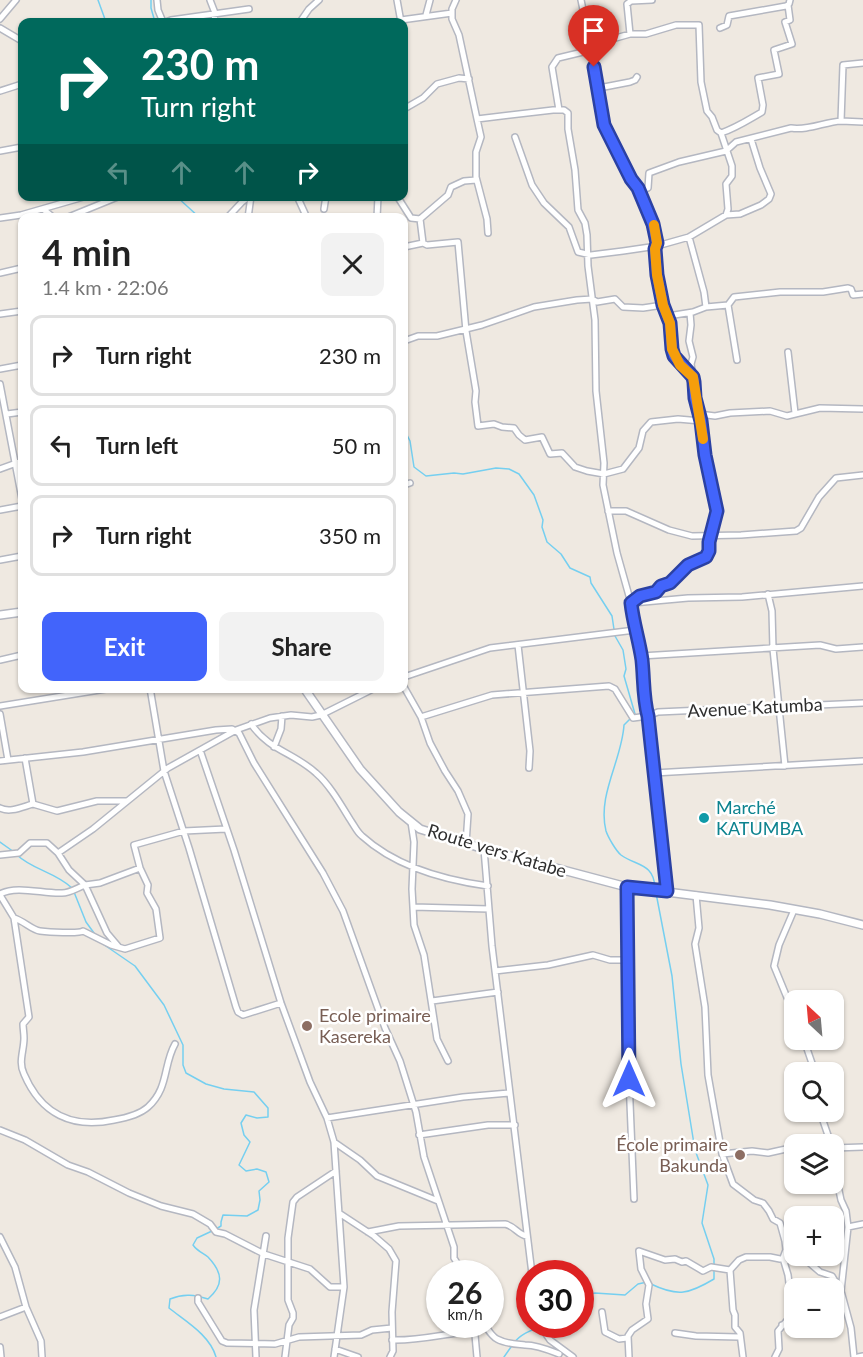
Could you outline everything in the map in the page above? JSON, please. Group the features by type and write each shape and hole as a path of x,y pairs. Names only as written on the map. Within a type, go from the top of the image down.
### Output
{"street":[{"path":"0,19 16,0"},
{"path":"157,0 162,18"},
{"path":"303,18 319,0"},
{"path":"397,0 400,18"},
{"path":"426,15 430,0"},
{"path":"456,0 452,13 481,137 476,152 476,180 487,219 488,233"},
{"path":"581,0 604,125 631,179 640,191 653,224 657,246 655,249 657,275 663,305 668,316 673,354 693,377"},
{"path":"630,34 627,3 652,0"},
{"path":"213,2 214,18"},
{"path":"720,28 727,26 730,16 789,3 790,20 785,22 792,44 774,50 779,74 758,78 763,105 762,112 748,118 736,128 721,133"},
{"path":"184,18 249,9"},
{"path":"408,19 452,13"},
{"path":"559,110 552,66 560,57 582,52 591,45 630,34 646,34 676,25 699,25 701,82 707,111 721,133 731,163 732,176 726,184 728,208 726,215"},
{"path":"0,28 18,38"},
{"path":"841,121 843,66 847,63 863,63"},
{"path":"599,88 630,82 637,77"},
{"path":"408,107 423,98 437,84 459,78 469,79"},
{"path":"0,91 18,85"},
{"path":"477,119 559,110 567,111 568,115 578,210 587,230 587,254 595,320 596,391 604,463 603,485 623,579 633,603 635,630 641,656 664,891"},
{"path":"640,191 648,188 650,173 679,162 726,151 734,143 825,122 863,122"},
{"path":"515,137 537,195 569,227 578,252 587,254 657,246 688,237 726,215 744,213 768,201 771,196 751,139"},
{"path":"0,151 18,148"},
{"path":"408,213 411,218 420,219 448,195 452,186 464,181 476,180"},
{"path":"28,213 65,201"},
{"path":"78,213 108,201"},
{"path":"324,209 325,201"},
{"path":"43,209 48,213"},
{"path":"0,218 18,215"},
{"path":"420,219 423,243"},
{"path":"688,237 706,306"},
{"path":"408,246 423,243 427,246 458,242 478,426 494,424 514,428 525,440 542,437 550,454 562,453 578,469 604,474 625,467 639,448 643,431 651,422 678,419 701,421"},
{"path":"0,273 18,269"},
{"path":"737,360 728,305 734,297 823,292 849,288 853,295 863,294"},
{"path":"408,340 418,336 437,336 466,329 534,307 592,299 597,302 615,299 623,307 643,308 663,305"},
{"path":"668,316 690,313 706,306 728,305"},
{"path":"0,314 18,312"},
{"path":"633,603 640,596 655,593 661,586 670,583 688,565 706,557 717,511 695,398 691,364 693,357 688,341 691,325 690,313"},
{"path":"788,352 795,413"},
{"path":"0,369 18,366"},
{"path":"0,385 18,458"},
{"path":"699,414 714,416 770,411 786,416 820,408 863,409"},
{"path":"7,414 18,413"},
{"path":"0,423 8,422"},
{"path":"0,469 18,462"},
{"path":"608,511 626,511 685,535 712,536 799,530 819,497 836,478 863,475"},
{"path":"0,510 18,507"},
{"path":"0,560 18,557"},
{"path":"633,603 863,586"},
{"path":"768,594 772,611 773,649 785,766"},
{"path":"0,615 18,613"},
{"path":"408,676 478,651 635,630"},
{"path":"518,645 531,758 529,768"},
{"path":"641,656 820,645 836,649 863,646"},
{"path":"0,660 18,656"},
{"path":"421,717 483,697 609,686 615,688 630,716 633,718 648,716"},
{"path":"0,706 81,693"},
{"path":"151,693 165,771 237,1011 243,1015 281,1003"},
{"name":"Route vers Katabe","path":"307,693 360,769 399,812 411,822 434,834 627,887 794,910 863,925"},
{"path":"58,853 93,829 165,771 236,730 263,719 321,715 365,693"},
{"path":"407,693 421,717 430,743 458,790 468,814 466,844"},
{"name":"Avenue Katumba","path":"648,716 658,712 863,703"},
{"path":"0,714 8,760"},
{"path":"274,747 281,729 282,716"},
{"path":"251,724 260,737 307,766 320,777 361,835 381,849 414,867 460,882 488,886"},
{"path":"0,761 160,740 216,730 236,730"},
{"path":"236,730 323,873 343,911 385,1028 400,1061 414,1106 424,1157 454,1247 455,1260"},
{"path":"200,750 281,1003 310,1082 327,1118 333,1142 344,1287 334,1357"},
{"path":"25,759 33,804"},
{"path":"654,773 863,760"},
{"path":"0,808 15,810 33,804 57,811 97,801 126,801"},
{"path":"411,822 414,842 412,889 414,925 424,955 437,1039 448,1061"},
{"path":"14,918 40,931 77,934 83,931 111,945 125,949 161,938 156,909 147,893 148,885 140,868 135,844 184,831 226,829"},
{"path":"0,855 19,853 30,843 47,843 58,853 69,870 85,885 107,933 118,946"},
{"path":"484,849 495,971 530,1260"},
{"path":"140,868 100,884 85,885 64,893 22,891 0,894 14,918 19,961 29,1012 29,1017 23,1024 21,1065 36,1096 52,1112 63,1119 92,1123 108,1122 138,1113 150,1104 165,1083 168,1059 175,1044"},
{"path":"627,887 626,960 634,1199"},
{"path":"696,895 699,928 695,944 705,1007 708,1075 722,1154 730,1181 754,1200 763,1203 772,1219 780,1223 784,1233"},
{"path":"413,907 489,909"},
{"path":"784,990 774,966 779,945 794,910"},
{"path":"495,971 548,965 593,955 610,960 626,960"},
{"path":"432,1001 498,992"},
{"path":"327,1118 463,1097 509,1093"},
{"path":"419,1135 488,1125 515,1125"},
{"path":"0,1130 25,1140 68,1165 88,1172 129,1194 171,1209 194,1214 210,1224 216,1232 225,1234 264,1254 310,1269 330,1287 344,1287"},
{"path":"333,1142 360,1160 377,1176 438,1201"},
{"path":"844,1146 863,1148"},
{"path":"722,1154 755,1150 768,1153 784,1149"},
{"path":"285,1357 289,1325 294,1313 288,1300 288,1238 293,1203 297,1197 336,1171"},
{"path":"840,1194 846,1211 848,1227 842,1278"},
{"path":"339,1213 389,1249 396,1261 393,1351 390,1357"},
{"path":"368,1232 399,1226 505,1224 511,1225 521,1235 527,1236"},
{"path":"848,1227 863,1224"},
{"path":"256,1357 254,1310 266,1236"},
{"path":"0,1238 15,1267 26,1307 41,1341 42,1357"},
{"path":"629,1357 627,1338 632,1330 648,1319 646,1304 649,1285 641,1269 639,1251 665,1260 686,1261 703,1270 711,1267 730,1270"},
{"path":"743,1357 740,1333 735,1327 730,1270 743,1257 783,1258 788,1275 792,1307 789,1318 781,1325 777,1335 778,1349 775,1357"},
{"path":"813,1266 833,1278"},
{"path":"198,1298 198,1302 222,1341 268,1345 287,1342 299,1337 361,1335 372,1330 392,1328"},
{"path":"844,1305 856,1357 863,1356"},
{"path":"0,1317 26,1307"},
{"path":"602,1312 605,1332 619,1339 627,1338"},
{"path":"675,1333 739,1337"},
{"path":"392,1340 426,1337"},
{"path":"476,1338 477,1357"},
{"path":"496,1338 516,1346 526,1345 547,1349 573,1357"},
{"path":"547,1338 559,1354"},
{"path":"0,1347 1,1357"},
{"path":"335,1349 358,1357"}],"waterway":[{"path":"98,0 105,18"},
{"path":"151,0 154,18"},
{"path":"181,201 195,213"},
{"path":"408,437 414,467 426,476 463,474 496,468 509,469 519,474 534,495 543,520 542,527 547,542 561,554 570,568 590,577 591,583 612,616 615,636 623,650 626,669 624,676 635,714 624,725 607,791 604,818 606,831 612,844 621,855 648,869 654,880 655,888"},
{"path":"0,842 14,852"},
{"path":"17,855 72,888"},
{"path":"74,892 86,922 94,933"},
{"path":"651,1284 669,1291 683,1292 714,1279 714,1259 702,1223 708,1185 695,1150 681,1064 672,976 656,893"},
{"path":"103,944 135,966 164,1005 183,1045 183,1065 186,1073 206,1084 224,1089 254,1092 268,1108 268,1117 257,1118 246,1115 241,1123 244,1135 250,1142 239,1165 246,1171 257,1169 266,1172 269,1182 259,1191 258,1210 247,1216 223,1215 221,1226 216,1229"},
{"path":"212,1231 197,1238 193,1245 217,1268 220,1279 217,1289 208,1299 189,1295 170,1299 169,1308 203,1335 216,1357"},
{"path":"594,1293 625,1295 638,1284 647,1282"},
{"path":"514,1343 519,1338"},
{"path":"504,1357 511,1347"}],"slow traffic":[{"path":"654,225 657,243 655,249 657,275 663,305 670,323 672,349 680,365 693,377 703,439"}],"place":[{"name":"Marché KATUMBA","path":"704,818"},
{"name":"Ecole primaire Kasereka","path":"307,1026"},
{"name":"École primaire Bakunda","path":"740,1155"}],"route":[{"path":"594,67 604,125 631,179 638,188 653,224 657,243 655,249 657,275 663,305 670,323 672,349 682,367 693,377 705,455 714,488 717,511 706,557 690,563 670,583 661,586 656,592 640,596 631,603 643,672 643,691 648,716 667,891 627,887 629,1079"}]}
